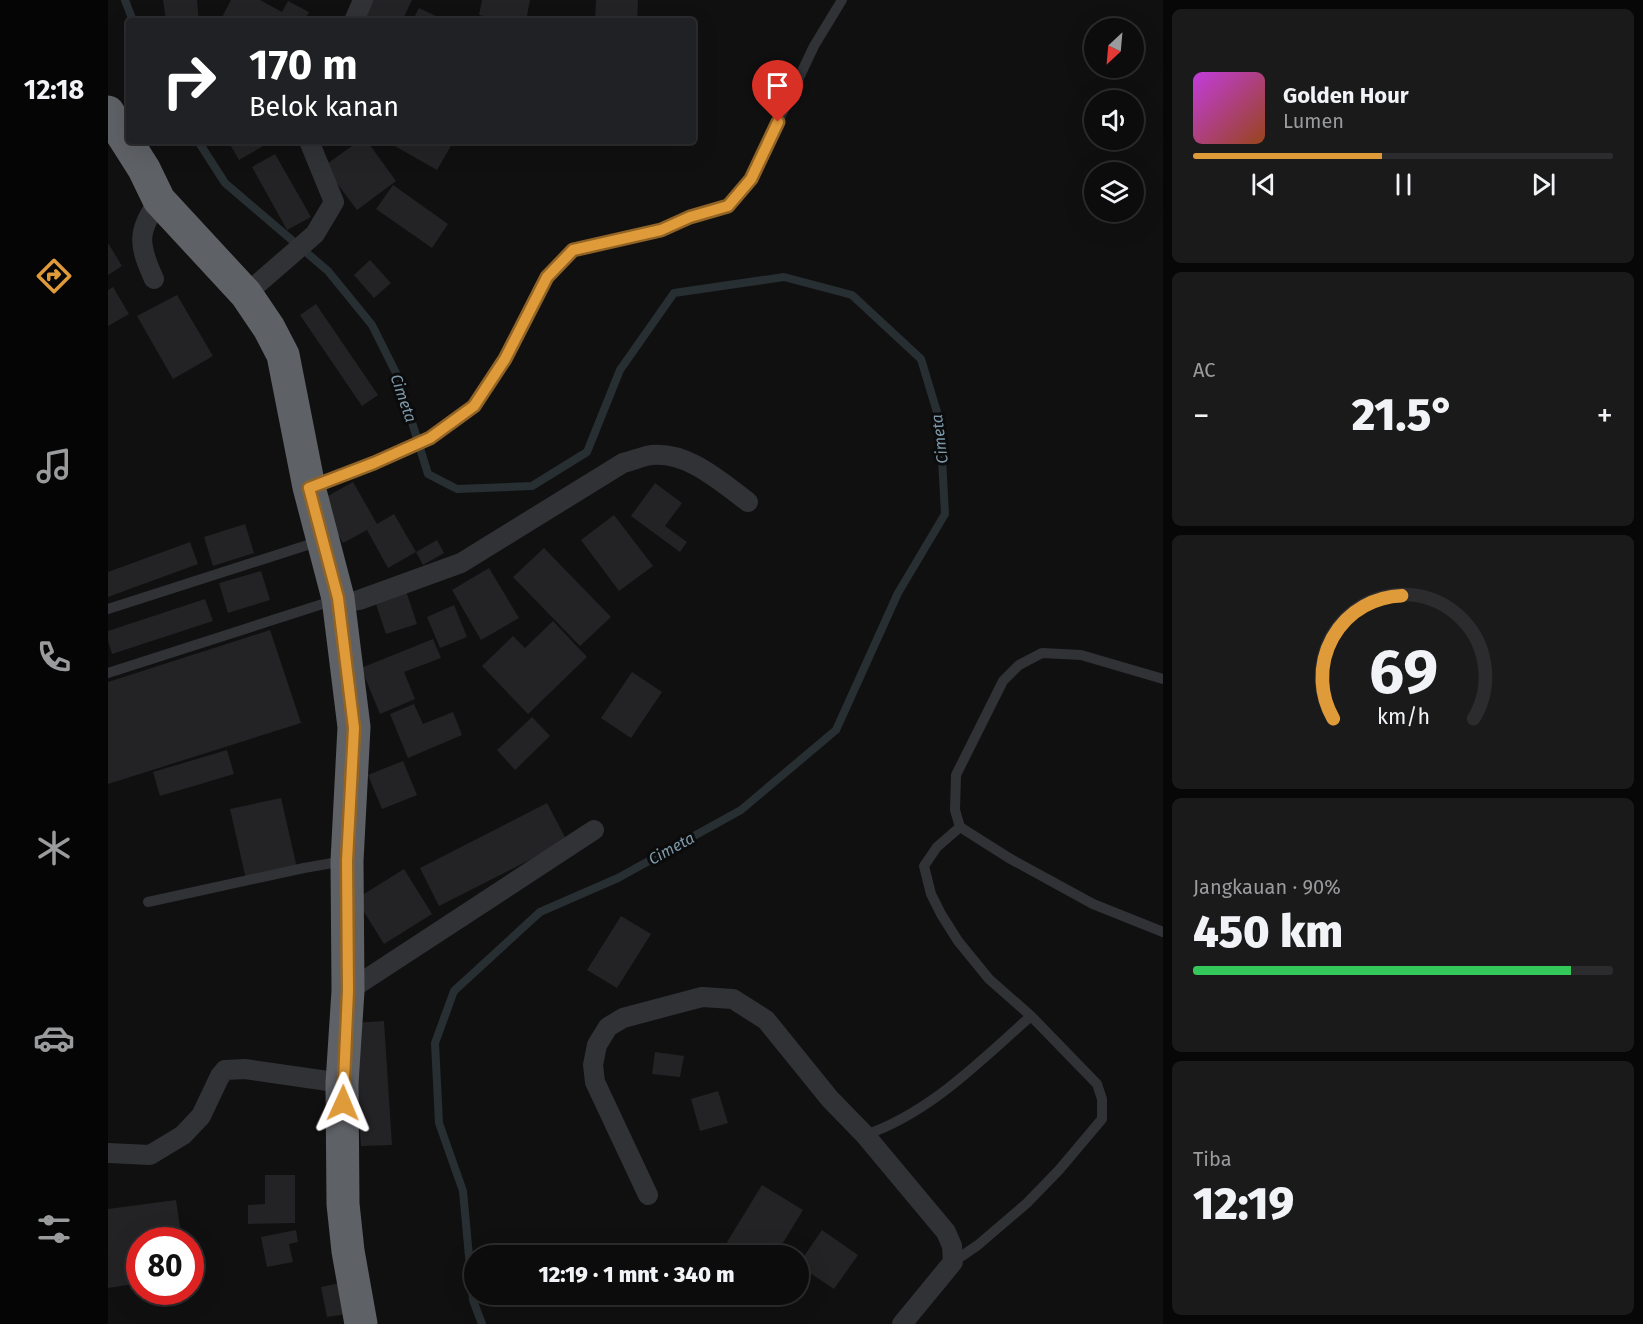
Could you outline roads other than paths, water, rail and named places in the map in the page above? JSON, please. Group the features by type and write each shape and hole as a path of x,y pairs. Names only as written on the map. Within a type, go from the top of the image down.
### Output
{"highway":[{"path":"108,112 126,140"},
{"path":"128,144 159,200 246,294 269,328 283,355 309,488 338,602 354,728 347,861 348,991 342,1083 343,1204 348,1251 361,1324"}],"street":[{"path":"355,18 363,0"},
{"path":"246,294 315,234 334,202 310,144"},
{"path":"154,279 142,251 141,237 149,214 159,200"},
{"path":"338,602 359,600 461,563 623,463 648,456 669,456 688,463 707,472 748,502"},
{"path":"348,991 594,830"},
{"path":"648,1195 595,1082 593,1065 597,1045 608,1027 622,1018 702,997 733,999 766,1020 830,1099 865,1135 946,1232 952,1246 953,1262 902,1324"},
{"path":"108,1154 150,1155 183,1135 201,1116 225,1070 245,1069 342,1083"}],"lane":[{"path":"309,488 430,438 474,406 505,359 547,277 573,250 661,230 690,217 728,206 751,179 814,46 842,0"},
{"path":"108,609 324,540"},
{"path":"108,674 338,602"},
{"path":"1163,679 1081,655 1042,653 1019,665 1002,681 956,775 955,810 960,827 1010,858 1094,904 1163,932"},
{"path":"953,1262 978,1245 1027,1203 1059,1170 1102,1119 1102,1099 1097,1084 989,978 964,948 941,914 931,894 924,866 937,847 960,827"},
{"path":"148,902 304,868 347,861"},
{"path":"865,1135 909,1114 949,1089 1030,1016"}],"waterway":[{"name":"Cimeta","path":"125,0 132,18"},
{"name":"Cimeta","path":"200,144 225,183 328,271 372,325 398,377 428,474 457,489 532,486 587,452 620,370 674,293 784,277 852,295 921,359 940,422 945,514 898,593 836,730 741,810 618,878 540,912 454,991 435,1043 439,1123 463,1191 473,1300 482,1324"}]}
